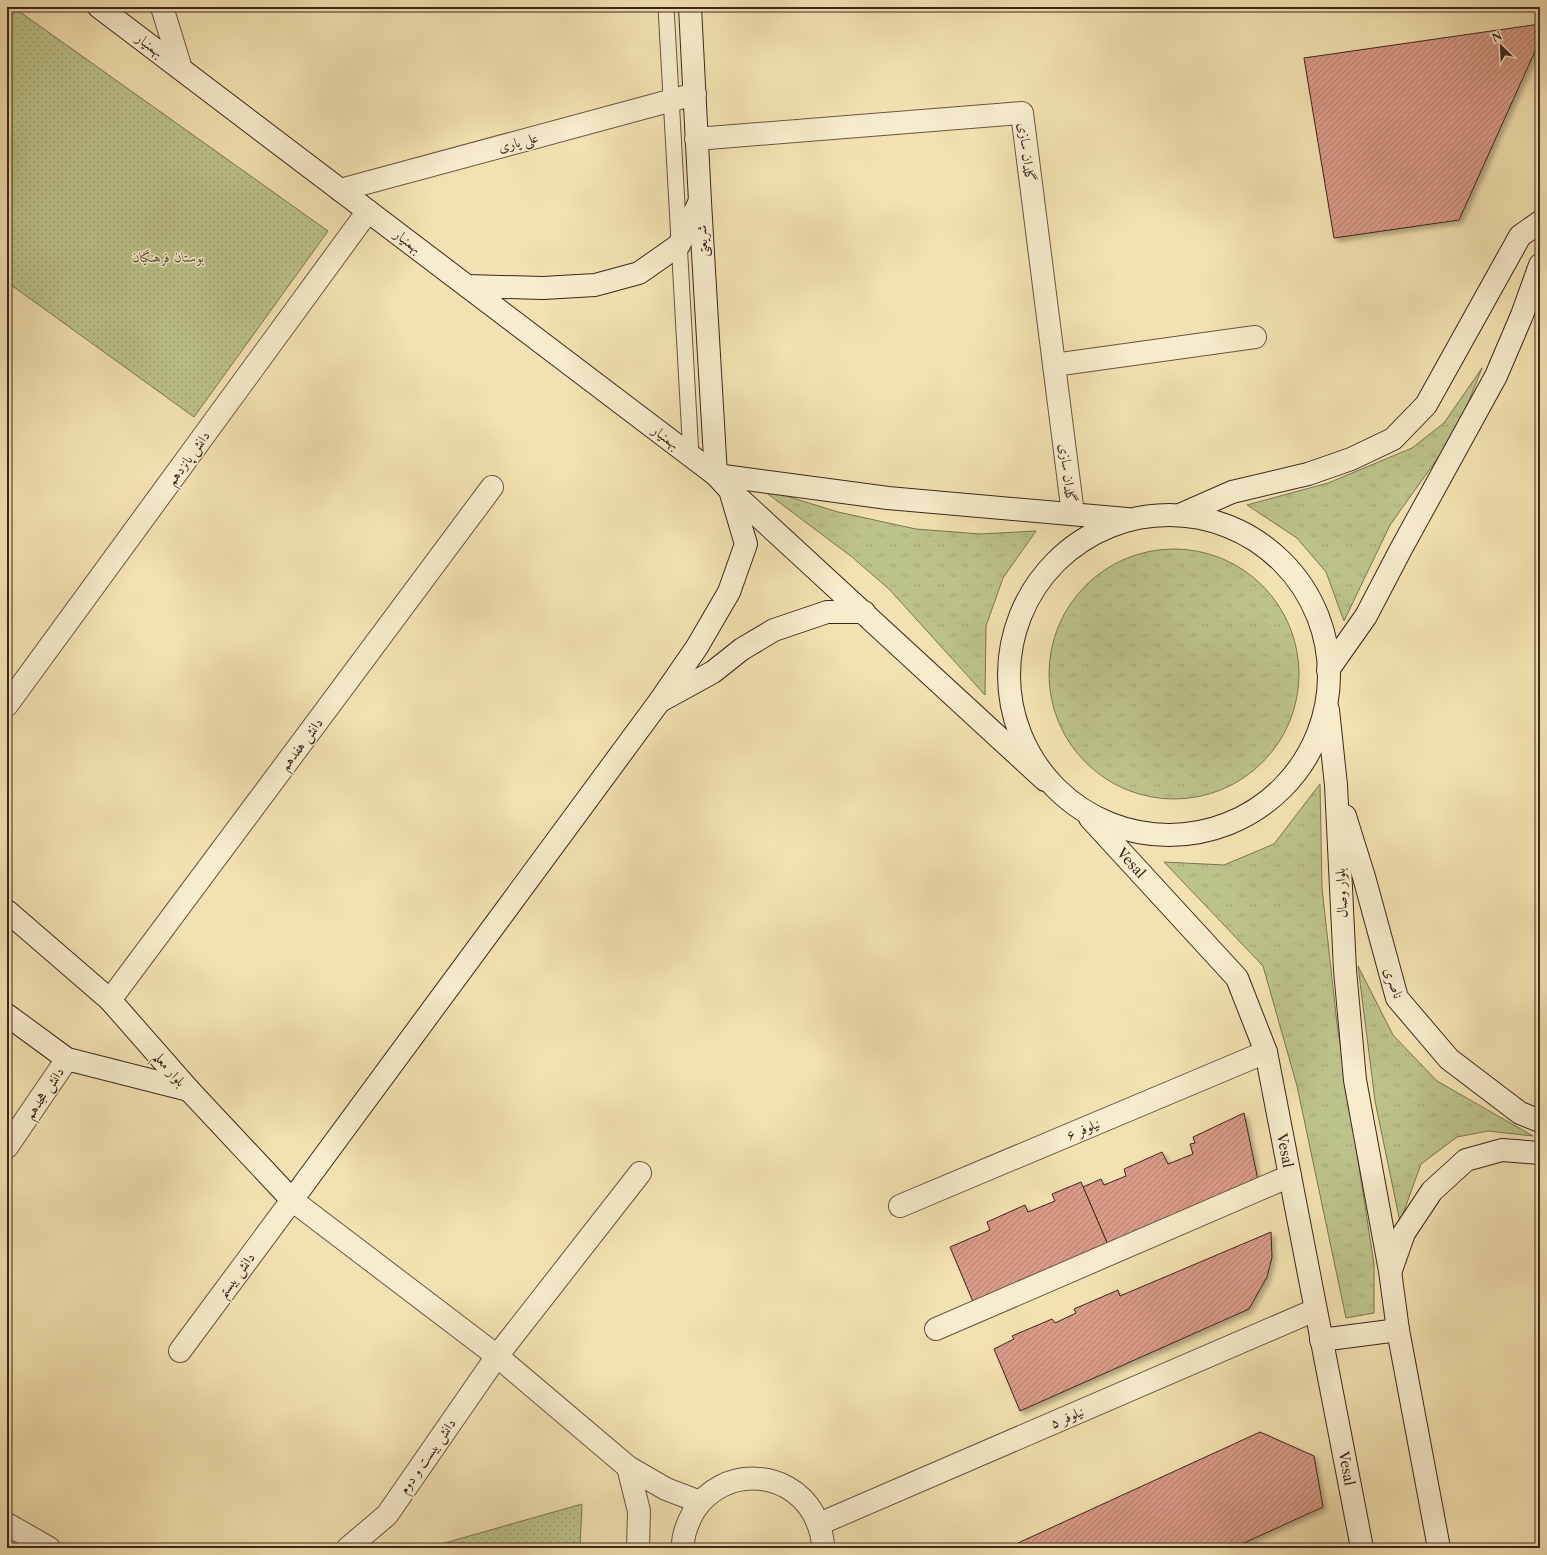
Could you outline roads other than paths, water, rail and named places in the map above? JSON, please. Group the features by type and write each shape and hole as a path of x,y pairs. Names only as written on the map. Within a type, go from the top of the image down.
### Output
{"street":[{"name":"بهمنیار","path":"99,7 691,456 723,483 864,612 1064,798 1085,813"},
{"path":"162,7 181,69"},
{"name":"شریعتی","path":"659,702 697,647 729,592 746,544 723,483 700,202 690,7"},
{"name":"علی یاری","path":"340,190 695,94"},
{"name":"گلدان سازی","path":"696,139 1022,113 1073,514"},
{"path":"467,286 543,288 595,285 639,273 679,244 700,202"},
{"name":"دانش پانزدهم","path":"7,705 368,211"},
{"path":"723,483 1128,519 1182,514 1232,492 1308,474 1351,459 1393,439 1426,404 1520,236 1540,222"},
{"path":"1328,670 1366,616 1496,376 1522,315 1540,265"},
{"path":"1054,365 1255,337"},
{"name":"دانش هفدهم","path":"110,1000 492,487"},
{"path":"1182,514 1235,527 1280,557 1312,600 1329,652 1328,706 1336,785 1345,970 1355,1080 1390,1272 1398,1330 1439,1548"},
{"path":"1045,780 1017,733 1007,680 1014,627 1040,578 1079,541 1128,519"},
{"path":"659,702 713,672 742,649 774,630 827,612 864,612"},
{"name":"دانش بیستم","path":"180,1351 659,702"},
{"path":"1085,813 1132,832 1184,836 1234,822 1277,795 1310,754 1328,706"},
{"name":"ناصری","path":"1336,785 1364,877 1397,998 1449,1059 1520,1113 1540,1122"},
{"name":"Vesal","path":"1085,813 1237,978 1266,1052 1362,1548"},
{"name":"بلوار معلم","path":"7,911 110,1000 189,1090"},
{"name":"بلوار معلم","path":"7,1015 67,1059 189,1090"},
{"name":"نیلوفر ۶","path":"900,1206 1266,1052"},
{"name":"دانش هجدهم","path":"7,1147 67,1059"},
{"path":"189,1090 292,1200 497,1356 628,1467 666,1490 700,1502"},
{"path":"1390,1272 1404,1233 1432,1191 1466,1160 1502,1150 1540,1153"},
{"name":"دانش بیست و دوم","path":"348,1548 386,1515 497,1356 640,1173"},
{"path":"936,1329 1290,1176"},
{"name":"نیلوفر ۵","path":"819,1524 1315,1310"},
{"path":"1321,1340 1398,1330"},
{"path":"628,1467 639,1511 638,1548"},
{"path":"683,1548 688,1521 700,1502 719,1486 742,1478 766,1479 789,1488 808,1504 819,1524 823,1548"},
{"path":"7,1524 49,1548"}],"lane":[{"path":"666,7 691,456"}],"park label":[{"name":"بوستان فرهنگیان","path":"168,257"}]}
